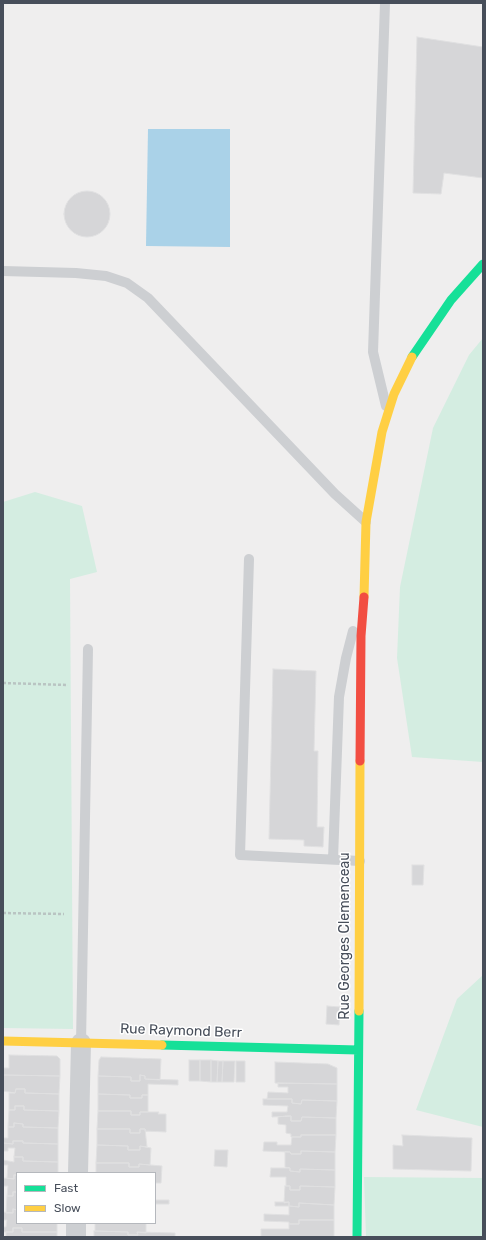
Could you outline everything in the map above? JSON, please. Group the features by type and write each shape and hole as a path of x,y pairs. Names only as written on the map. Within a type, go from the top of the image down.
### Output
{"street":[{"name":"Rue Georges Clemenceau","path":"357,1237 361,636 366,522 376,458 387,414 394,394 417,348 451,300 483,264"},
{"name":"Rue Raymond Berr","path":"3,1041 358,1050"},
{"path":"78,1172 81,1043"},
{"path":"76,1224 76,1237"}],"lane":[{"path":"384,3 373,352 387,414"},
{"path":"3,271 76,273 106,276 127,283 148,298 335,494 366,522"},
{"path":"249,559 240,855 360,860"},
{"path":"333,859 339,696 346,658 363,596"},
{"path":"81,1043 88,649"}],"path":[{"path":"3,683 87,685"},
{"path":"3,913 83,915"}],"green space":[{"path":"483,338 483,762 412,757 397,658 400,587 433,428 469,355"},
{"path":"35,492 82,506 97,572 70,579 73,1029 3,1028 3,502"},
{"path":"483,975 483,1127 416,1110 457,999"},
{"path":"364,1177 483,1178 483,1237 366,1237"}],"water":[{"path":"148,129 230,129 230,247 146,246"}],"building":[{"path":"417,37 483,47 483,178 444,173 441,194 413,193"},
{"path":"82,191 92,191 100,195 106,201 110,209 110,219 106,227 100,233 92,237 82,237 74,233 68,227 64,219 64,209 68,201 74,195"},
{"path":"273,669 316,671 314,751 318,751 317,827 324,827 323,847 304,846 304,840 269,839"},
{"path":"412,865 424,865 423,885 412,885"},
{"path":"327,1006 340,1007 339,1025 326,1024"},
{"path":"9,1055 57,1056 60,1059 60,1076 3,1075 3,1068 9,1068"},
{"path":"101,1057 161,1059 160,1080 145,1079 145,1076 140,1075 140,1081 131,1081 131,1077 98,1076 99,1060"},
{"path":"189,1060 200,1060 200,1081 189,1081"},
{"path":"200,1060 211,1060 211,1082 200,1081"},
{"path":"211,1060 218,1061 217,1082 211,1082"},
{"path":"218,1061 223,1061 222,1082 217,1082"},
{"path":"223,1061 235,1061 234,1082 222,1082"},
{"path":"236,1061 245,1061 245,1082 236,1082"},
{"path":"275,1062 328,1064 337,1068 337,1084 275,1083"},
{"path":"3,1075 60,1076 59,1094 25,1093 25,1089 16,1089 15,1093 3,1091"},
{"path":"140,1075 145,1076 145,1079 178,1080 178,1085 148,1084 148,1095 142,1095 142,1098 130,1098 130,1095 98,1094 98,1076 131,1077 131,1081 140,1081"},
{"path":"278,1083 337,1084 337,1101 302,1100 301,1104 292,1103 292,1099 267,1099 268,1092 288,1093 288,1087 278,1087"},
{"path":"16,1089 25,1089 25,1093 59,1094 59,1111 24,1110 24,1106 15,1106 15,1110 9,1110 9,1093 15,1093"},
{"path":"98,1094 130,1095 130,1098 142,1098 142,1095 148,1095 148,1112 140,1112 140,1115 131,1115 131,1111 98,1111"},
{"path":"263,1099 292,1099 292,1103 301,1104 302,1100 337,1101 336,1118 302,1117 301,1121 291,1121 291,1116 272,1117 272,1112 287,1112 288,1106 263,1105"},
{"path":"15,1106 24,1106 24,1110 59,1111 58,1128 23,1127 23,1124 14,1123 14,1127 8,1127 9,1110 15,1110"},
{"path":"98,1111 131,1111 131,1115 140,1115 140,1112 159,1112 158,1114 166,1114 166,1132 145,1131 145,1129 140,1129 140,1133 130,1133 130,1129 97,1129"},
{"path":"291,1116 291,1121 301,1121 302,1117 336,1118 336,1135 301,1135 301,1137 291,1137 291,1134 286,1133 286,1125 278,1124 278,1117"},
{"path":"14,1123 23,1124 23,1127 58,1128 58,1144 23,1143 23,1141 13,1141 13,1144 3,1143 3,1138 8,1138 8,1127 14,1127"},
{"path":"97,1129 130,1129 130,1133 140,1133 140,1129 145,1129 147,1147 140,1146 140,1150 128,1150 128,1146 97,1145"},
{"path":"301,1135 336,1135 335,1152 301,1151 301,1154 291,1154 290,1152 263,1151 264,1142 277,1142 277,1145 291,1145 292,1137 301,1137"},
{"path":"402,1135 472,1138 471,1171 393,1169 393,1145 403,1146"},
{"path":"13,1141 23,1141 23,1143 58,1144 58,1162 23,1161 23,1157 14,1157 15,1148 8,1148 8,1151 3,1151 3,1143 13,1144"},
{"path":"97,1145 128,1146 128,1150 140,1150 140,1146 151,1148 150,1165 139,1164 139,1167 129,1167 129,1163 96,1163"},
{"path":"215,1150 228,1150 227,1167 214,1166"},
{"path":"301,1151 335,1152 335,1170 300,1169 300,1172 290,1171 290,1168 285,1167 285,1152 290,1152 291,1154 301,1154"},
{"path":"14,1157 23,1157 23,1161 58,1162 58,1172 16,1172 14,1179 7,1178 8,1165 3,1165 3,1160 14,1162"},
{"path":"96,1163 129,1163 129,1167 139,1167 139,1164 162,1166 161,1183 156,1183 156,1172 96,1172"},
{"path":"271,1168 290,1168 290,1171 300,1172 300,1169 335,1170 335,1187 300,1186 300,1190 290,1190 290,1186 286,1186 286,1177 270,1177"},
{"path":"14,1175 16,1175 16,1192 13,1192 13,1196 7,1196 8,1186 3,1186 3,1178 14,1179"},
{"path":"285,1186 290,1186 290,1190 300,1190 300,1186 335,1187 334,1205 299,1203 299,1207 289,1206 289,1202 284,1203"},
{"path":"13,1192 16,1192 16,1210 13,1209 13,1213 6,1213 7,1196 13,1196"},
{"path":"156,1200 169,1200 169,1204 156,1204"},
{"path":"275,1202 289,1202 289,1206 275,1206"},
{"path":"299,1203 334,1205 334,1220 299,1220 299,1224 264,1221 264,1214 289,1215 289,1206 299,1207"},
{"path":"13,1209 16,1210 16,1224 57,1224 57,1232 22,1232 22,1228 13,1228 13,1232 3,1232 3,1227 6,1227 7,1220 3,1220 3,1212 13,1213"},
{"path":"299,1220 334,1220 334,1237 261,1237 261,1229 289,1229 289,1224 299,1224"},
{"path":"95,1224 146,1224 146,1233 137,1232 138,1235 128,1235 128,1232 95,1231"},
{"path":"13,1228 22,1228 22,1232 57,1232 57,1237 6,1237 6,1232 13,1232"},
{"path":"94,1231 128,1232 128,1235 138,1235 137,1232 175,1233 175,1237 94,1237"}],"traffic: fast":[{"path":"412,357 451,300 483,264"},
{"path":"357,1237 359,1011"},
{"path":"162,1045 358,1050"}],"traffic: slow":[{"path":"364,597 366,522 382,432 394,394 412,357"},
{"path":"359,1011 360,761"},
{"path":"3,1041 162,1045"}],"traffic: jam":[{"path":"360,761 361,636 364,597"}]}
